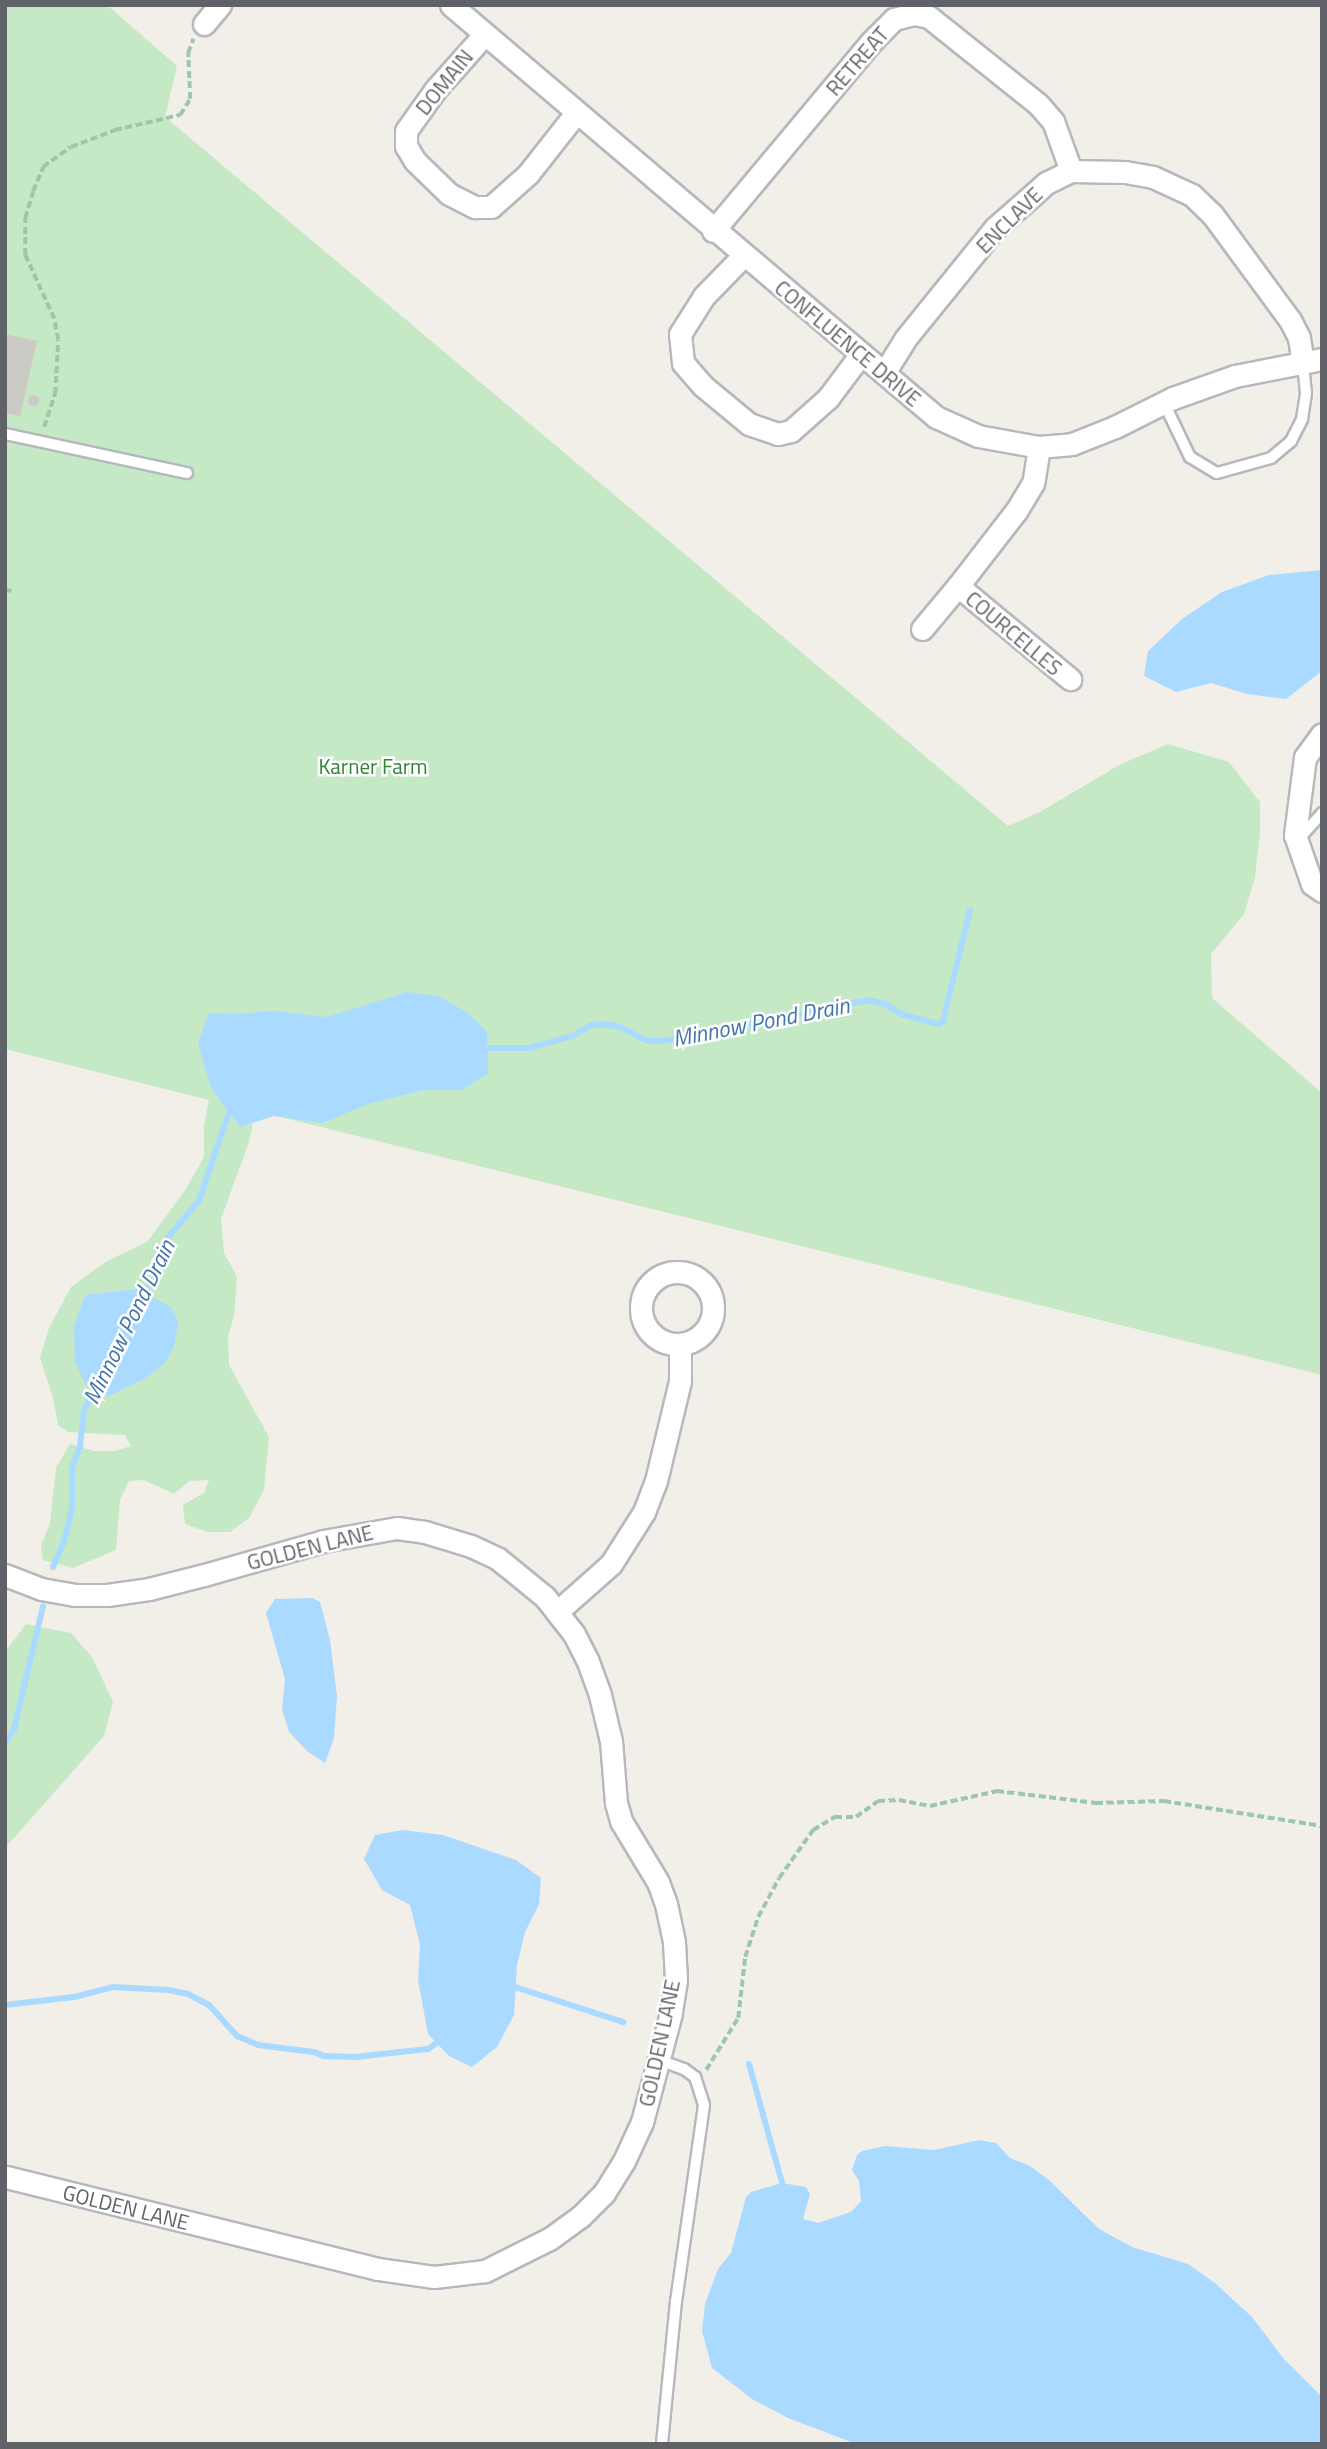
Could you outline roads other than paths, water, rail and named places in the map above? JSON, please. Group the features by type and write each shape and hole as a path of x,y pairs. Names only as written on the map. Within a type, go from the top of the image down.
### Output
{"street":[{"path":"204,24 220,5"},
{"name":"CONFLUENCE DRIVE","path":"451,5 713,231 936,417 978,436 1039,447 1072,444 1164,403 1235,376 1312,360"},
{"name":"RETREAT","path":"713,231 871,42 894,19 914,14 929,17 1038,104 1053,121 1070,171"},
{"name":"DOMAIN","path":"484,34 435,90 407,131 406,146 415,161 449,194 475,207 491,206 528,174 576,113"},
{"path":"1070,171 1125,172 1153,177 1192,195 1212,214 1290,320 1312,360"},
{"name":"ENCLAVE","path":"884,373 905,339 995,228 1046,183 1070,171"},
{"path":"744,255 704,296 680,334 683,363 703,386 749,424 778,434 791,431 828,398 861,354"},
{"name":"COURCELLES","path":"922,629 1016,511 1033,483 1039,447"},
{"name":"COURCELLES","path":"958,586 1070,679"},
{"path":"1322,734 1305,757 1295,835 1312,884 1322,891"},
{"path":"558,1611 611,1564 644,1512 656,1481 680,1381 680,1344"},
{"name":"GOLDEN LANE","path":"5,1575 41,1589 74,1595 107,1595 149,1589 204,1576 323,1541 397,1528 425,1531 471,1546 496,1558 520,1575 558,1611 587,1659 600,1695 611,1741 621,1821 658,1882 666,1904 674,1942 676,1979 659,2060 642,2122 624,2161 604,2193 581,2216 549,2238 485,2271 462,2276 434,2277 378,2269 5,2177"}],"lane":[{"path":"1164,403 1190,457 1217,473 1271,458 1291,441 1302,419 1312,360"},
{"path":"5,434 187,473"},
{"path":"1297,841 1322,813"},
{"path":"659,2060 684,2069 695,2077 703,2094 704,2122 676,2301 662,2444"}],"water":[{"path":"1322,570 1322,671 1286,699 1247,694 1211,683 1176,692 1144,676 1148,651 1182,619 1222,592 1269,575"},
{"path":"407,992 438,996 468,1013 487,1032 488,1074 461,1090 423,1090 368,1104 322,1123 274,1116 240,1127 211,1088 198,1043 209,1013 273,1011 327,1017"},
{"path":"136,1289 171,1307 178,1322 174,1346 165,1363 144,1379 109,1396 86,1386 75,1361 74,1326 85,1295"},
{"path":"313,1598 320,1602 330,1640 337,1696 334,1738 325,1763 307,1751 289,1732 282,1709 285,1679 266,1613 275,1599"},
{"path":"403,1830 443,1835 516,1860 541,1878 539,1904 525,1932 517,1965 514,2015 497,2047 472,2067 449,2056 428,2034 418,1980 420,1945 410,1905 382,1890 364,1859 375,1835"},
{"path":"979,2140 996,2143 1010,2158 1030,2166 1049,2180 1099,2229 1132,2247 1188,2264 1215,2283 1252,2317 1284,2359 1322,2397 1322,2444 851,2442 788,2418 752,2399 712,2368 702,2331 705,2304 718,2269 731,2253 746,2197 751,2192 782,2183 806,2187 810,2194 803,2219 818,2223 851,2212 861,2201 859,2181 852,2170 857,2155 862,2151 885,2146 934,2150"}],"waterway":[{"name":"Minnow Pond Drain","path":"480,1048 530,1048 572,1036 592,1025 603,1024 620,1027 647,1041 663,1041 869,1000 885,1004 901,1014 939,1024 943,1021 970,910"},
{"name":"Minnow Pond Drain","path":"141,1300 163,1257 168,1237 199,1201 231,1106"},
{"name":"Minnow Pond Drain","path":"53,1567 64,1541 72,1508 72,1467 80,1447 84,1410 98,1384"},
{"name":"Minnow Pond Drain","path":"5,1743 14,1729 43,1606"},
{"path":"5,2005 74,1997 113,1987 169,1990 188,1994 209,2005 237,2036 258,2045 314,2052 324,2056 355,2057 428,2049 441,2040"},
{"path":"509,1991 515,1987 623,2022"},
{"path":"749,2064 782,2183"}],"park label":[{"name":"Karner Farm","path":"373,766"}]}
